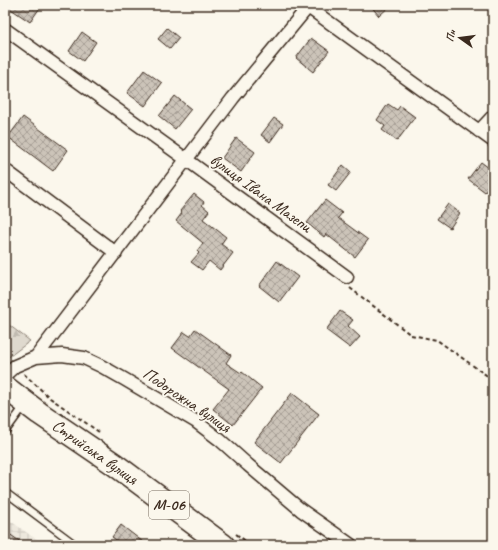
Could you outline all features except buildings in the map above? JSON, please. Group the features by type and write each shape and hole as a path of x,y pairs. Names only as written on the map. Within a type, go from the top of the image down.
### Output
{"highway":[{"name":"Стрийська вулиця","path":"5,387 39,413 114,464 223,545"}],"street":[{"path":"36,357 233,98 308,6 493,141"},
{"name":"вулиця Івана Мазепи","path":"5,29 347,277"},
{"path":"479,131 493,116"},
{"path":"5,170 116,253"},
{"name":"Подорожна вулиця","path":"5,375 15,366 36,357 62,355 84,358 101,366 124,378 195,421 220,440 248,466 301,510 351,545"}],"lane":[{"path":"5,432 26,402"},
{"path":"5,492 76,545"}],"path":[{"path":"347,277 347,286 410,335 437,340 493,380"}],"shaded area":[{"path":"5,517 44,545 5,545"}],"green space":[{"path":"5,322 30,341 6,359 5,358"}]}
